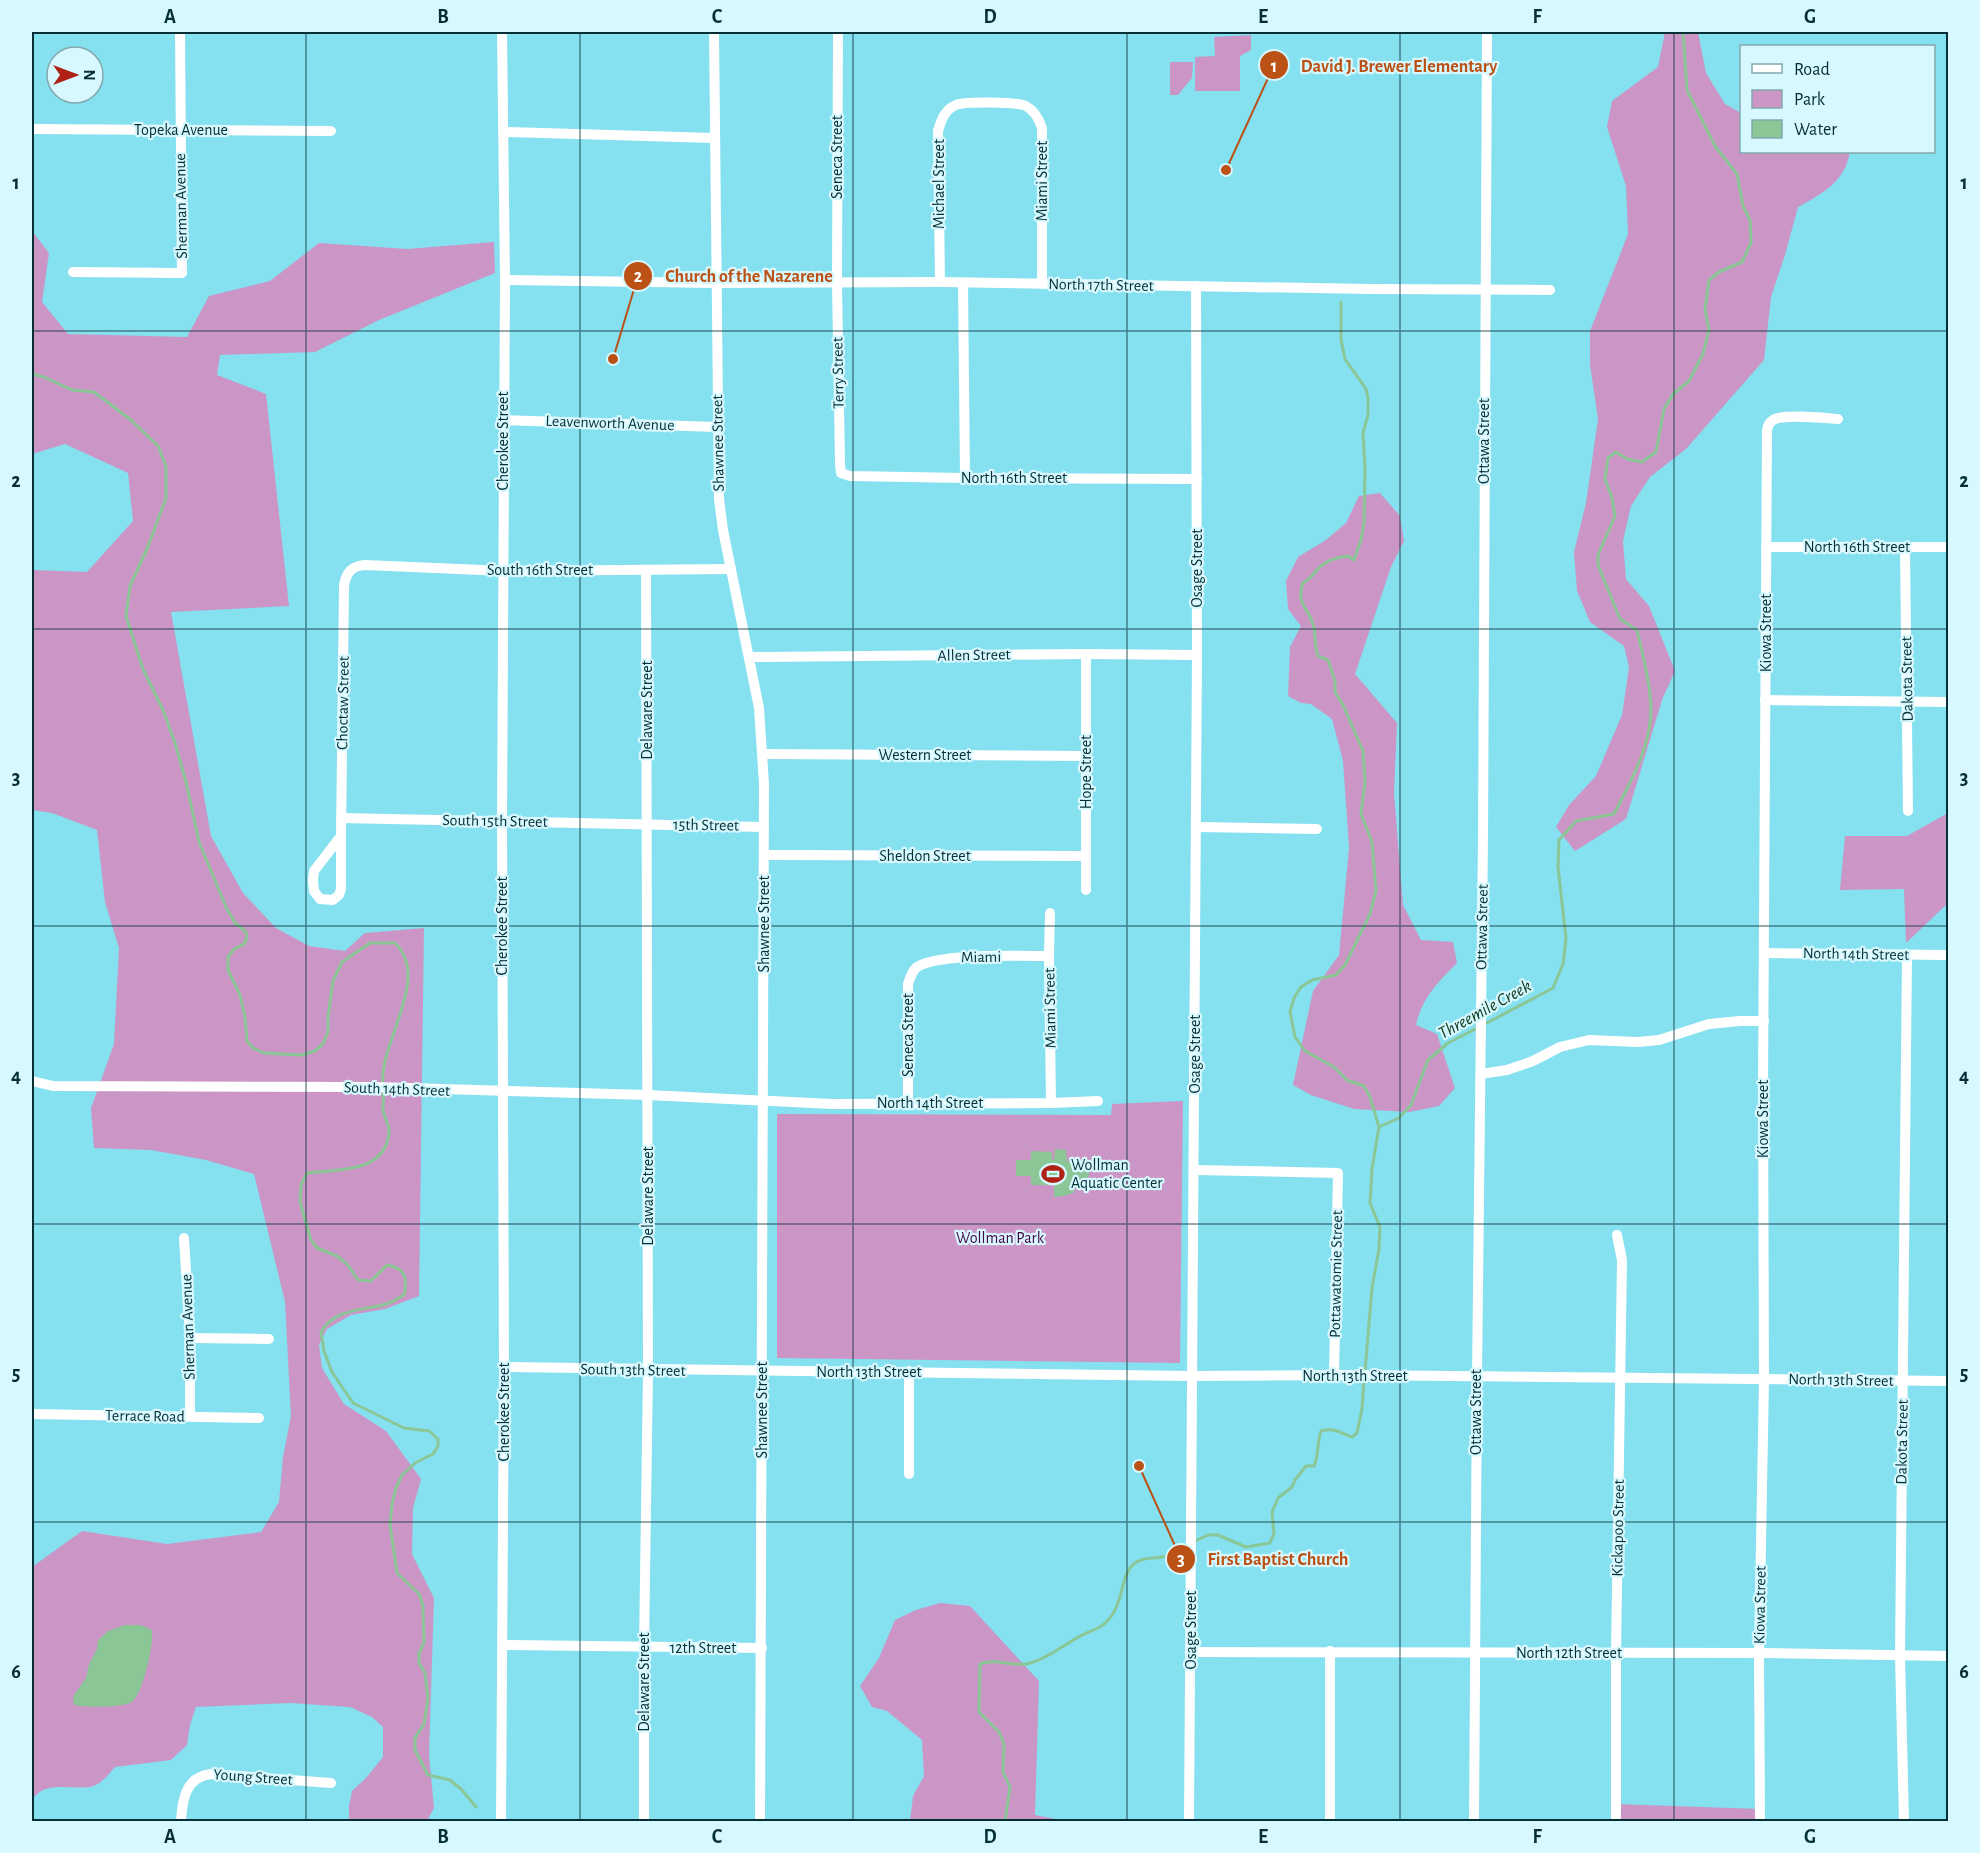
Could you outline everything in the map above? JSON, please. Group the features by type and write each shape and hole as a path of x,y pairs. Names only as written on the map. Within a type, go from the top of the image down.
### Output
{"street":[{"name":"Sherman Avenue","path":"73,272 182,273 180,32"},
{"name":"Cherokee Street","path":"501,1821 504,1367 502,821 505,280 502,32"},
{"name":"Shawnee Street","path":"714,32 718,499 750,657 759,708 763,754 764,1099 760,1821"},
{"name":"Seneca Street","path":"837,283 838,32"},
{"name":"Ottawa Street","path":"1473,1821 1476,1377 1484,825 1487,32"},
{"name":"Michael Street","path":"940,282 938,131 941,118 956,105 965,103 1005,104"},
{"name":"Miami Street","path":"1005,104 1026,106 1034,112 1042,128 1042,284"},
{"name":"Topeka Avenue","path":"32,129 331,131"},
{"path":"504,132 714,138"},
{"name":"North 17th Street","path":"505,280 716,283 940,282 1550,290"},
{"name":"Terry Street","path":"837,283 840,464"},
{"path":"963,283 965,478"},
{"name":"Osage Street","path":"1190,1821 1191,1376 1197,827 1196,286"},
{"name":"Kiowa Street","path":"1760,1821 1759,1653 1764,1379 1767,430 1769,423 1774,419 1784,417 1838,418"},
{"name":"Leavenworth Avenue","path":"503,420 717,427"},
{"name":"North 16th Street","path":"840,464 841,473 850,476 1197,478"},
{"name":"North 16th Street","path":"1766,548 1948,548"},
{"name":"Dakota Street","path":"1905,548 1908,811"},
{"name":"South 16th Street","path":"350,570 357,566 504,571 731,569"},
{"name":"Choctaw Street","path":"341,836 314,871 314,891 320,899 333,900 339,895 341,889 345,586 350,570"},
{"name":"Delaware Street","path":"644,1821 648,1370 646,571"},
{"name":"Hope Street","path":"1086,654 1086,890"},
{"name":"Allen Street","path":"750,657 1197,655"},
{"path":"1765,700 1948,702"},
{"name":"Western Street","path":"763,754 1086,756"},
{"name":"South 15th Street","path":"341,818 648,824"},
{"name":"15th Street","path":"648,824 764,826"},
{"path":"1197,827 1317,828"},
{"name":"Sheldon Street","path":"764,855 1085,856"},
{"name":"Miami Street","path":"1050,913 1051,1103"},
{"name":"North 14th Street","path":"1764,953 1948,955"},
{"name":"Dakota Street","path":"1904,1821 1900,1656 1906,955"},
{"name":"Miami","path":"914,969 944,958 1049,956"},
{"name":"Seneca Street","path":"908,1103 908,984 914,969"},
{"path":"1480,1074 1507,1070 1533,1061 1560,1047 1589,1040 1638,1042 1659,1040 1709,1024 1764,1021"},
{"name":"South 14th Street","path":"32,1081 53,1086 374,1087 764,1099"},
{"name":"North 14th Street","path":"764,1099 832,1104 1098,1101"},
{"name":"Pottawatomie Street","path":"1195,1170 1338,1173 1334,1376"},
{"name":"Kickapoo Street","path":"1616,1821 1616,1654 1623,1260 1617,1234"},
{"name":"Sherman Avenue","path":"184,1238 190,1338 190,1416"},
{"path":"190,1338 269,1339"},
{"name":"South 13th Street","path":"504,1367 762,1372"},
{"path":"909,1371 909,1474"},
{"name":"North 13th Street","path":"762,1372 909,1371 1191,1376 1350,1375 1948,1380"},
{"name":"Terrace Road","path":"32,1414 259,1418"},
{"name":"12th Street","path":"503,1645 762,1648"},
{"path":"1330,1651 1330,1821"},
{"name":"North 12th Street","path":"1190,1652 1759,1653 1948,1656"},
{"name":"Young Street","path":"181,1821 182,1805 190,1783 200,1775 331,1783"}],"green space":[{"path":"1665,32 1698,32 1706,73 1725,104 1740,112 1740,153 1850,153 1838,179 1824,192 1798,207 1771,297 1764,360 1686,449 1650,477 1631,506 1623,541 1626,579 1649,606 1675,671 1662,700 1626,819 1575,851 1556,827 1569,805 1596,776 1622,715 1629,667 1624,646 1590,622 1577,591 1574,552 1586,503 1598,419 1590,365 1590,331 1628,234 1626,186 1607,127 1612,101 1658,67"},
{"path":"1251,35 1251,50 1240,56 1240,91 1195,91 1195,57 1215,56 1214,37"},
{"path":"1170,62 1193,62 1192,78 1178,95 1170,95"},
{"path":"32,231 49,253 42,302 68,334 187,337 209,296 270,281 319,243 407,249 494,242 495,273 379,320 315,352 220,355 217,375 266,394 289,606 171,612 211,836 243,893 276,928 309,946 345,951 365,933 424,928 419,1296 385,1309 351,1315 327,1329 319,1345 322,1368 344,1404 386,1431 421,1479 413,1508 412,1554 434,1598 429,1755 434,1808 427,1821 349,1821 352,1791 383,1757 383,1727 372,1717 350,1707 290,1703 196,1707 187,1745 171,1760 115,1767 97,1785 81,1788 50,1788 37,1794 32,1800 32,1567 82,1531 167,1544 261,1532 279,1502 283,1457 291,1416 285,1302 254,1174 206,1160 151,1150 94,1148 91,1108 114,1044 119,948 105,902 97,830 52,813 32,810 32,570 87,572 133,521 128,473 65,444 32,454"},
{"path":"1380,493 1400,516 1404,541 1391,567 1355,674 1397,723 1394,793 1403,905 1421,940 1453,942 1457,963 1426,999 1416,1025 1437,1034 1455,1088 1439,1106 1409,1112 1354,1109 1311,1095 1293,1085 1313,991 1339,955 1349,848 1343,761 1332,719 1311,704 1301,703 1288,696 1290,647 1301,626 1288,609 1286,581 1298,557 1326,540 1346,523 1359,496"},
{"path":"1948,813 1948,903 1906,943 1904,889 1840,890 1845,836 1907,836"},
{"name":"Wollman Park","path":"1183,1101 1180,1363 777,1358 777,1114 1111,1115 1112,1104"},
{"path":"940,1603 970,1606 1039,1681 1035,1815 1066,1821 910,1821 913,1796 924,1776 922,1740 887,1711 872,1707 860,1686 879,1658 895,1620 916,1610"},
{"path":"1616,1804 1760,1809 1760,1821 1616,1822"}],"water":[{"name":"Wollman Aquatic Center","path":"1055,1149 1066,1150 1066,1157 1068,1157 1066,1161 1092,1161 1088,1177 1083,1184 1077,1190 1072,1182 1070,1184 1075,1192 1054,1197 1054,1177 1051,1177 1051,1185 1031,1185 1031,1176 1016,1176 1016,1160 1031,1160 1031,1151 1052,1152 1052,1160 1054,1160"},
{"path":"125,1625 141,1625 152,1630 147,1668 136,1697 132,1702 122,1705 95,1707 75,1705 74,1695 86,1678 98,1640 108,1631"}],"waterway":[{"name":"Threemile Creek","path":"1483,1025 1553,988 1563,964 1566,938 1558,867 1559,840 1576,821 1614,814 1639,763 1648,736 1650,699 1637,630 1620,619 1598,565 1598,555 1615,516 1612,498 1605,479 1608,458 1616,452 1627,459 1642,462 1656,452 1664,409 1673,394 1689,381 1703,354 1709,330 1705,310 1709,280 1719,272 1742,262 1751,243 1750,220 1743,206 1737,174 1715,146 1687,90 1683,32"},
{"path":"1341,302 1341,340 1345,359 1366,389 1368,398 1368,415 1363,433 1364,523 1354,560 1348,556 1324,564 1303,583 1301,596 1314,628 1318,656 1328,660 1335,681 1335,692 1363,751 1365,782 1361,814 1372,842 1376,891 1370,914 1345,965 1336,975 1312,980 1301,987 1294,998 1290,1012 1295,1037 1305,1051 1334,1067 1347,1080 1364,1086 1370,1097 1379,1127"},
{"path":"32,374 72,390 94,392 131,420 158,446 166,466 166,498 130,586 126,616 143,669 163,710 175,743 199,842 226,907 235,923 246,932 247,938 244,944 234,949 228,957 228,970 240,995 247,1041 253,1048 264,1053 302,1055 315,1051 323,1044 328,1032 333,981 342,962 370,943 395,943 405,957 408,974 401,1012 388,1050 383,1085"},
{"name":"Threemile Creek","path":"1365,1371 1372,1288 1379,1249 1380,1227 1370,1203 1372,1169 1379,1127 1399,1118 1411,1105 1428,1060 1448,1043 1477,1028"},
{"path":"383,1091 383,1110 389,1133 386,1146 379,1156 357,1167 307,1173 301,1185 300,1202 311,1240 317,1248 337,1256 347,1264 358,1280 371,1281 387,1265 398,1268 404,1274 406,1283 404,1295 386,1304 341,1314 327,1324 321,1332 324,1351 332,1372 353,1403 404,1428 429,1431 438,1439 438,1446 433,1454 415,1463 402,1475 392,1504 390,1525 397,1573 419,1594 423,1606 424,1643 419,1653 419,1663 425,1673 428,1698 424,1724 415,1738 415,1750 428,1775 450,1780 476,1807"},
{"name":"Threemile Creek","path":"1193,1542 1208,1535 1218,1535 1246,1547 1270,1543 1274,1533 1272,1512 1278,1498 1292,1487 1306,1466 1314,1466 1321,1431 1333,1430 1352,1437 1357,1433 1362,1409 1364,1378"},
{"name":"Threemile Creek","path":"1005,1822 1010,1787 1003,1772 1004,1744 999,1732 979,1712 980,1664 1033,1662 1100,1627 1114,1612 1126,1576 1135,1563 1165,1556 1187,1545"}],"place":[{"name":"David J. Brewer Elementary","path":"1226,170"},
{"name":"Church of the Nazarene","path":"613,359"},
{"name":"Wollman Aquatic Center","path":"1053,1174"},
{"name":"First Baptist Church","path":"1139,1466"}]}
